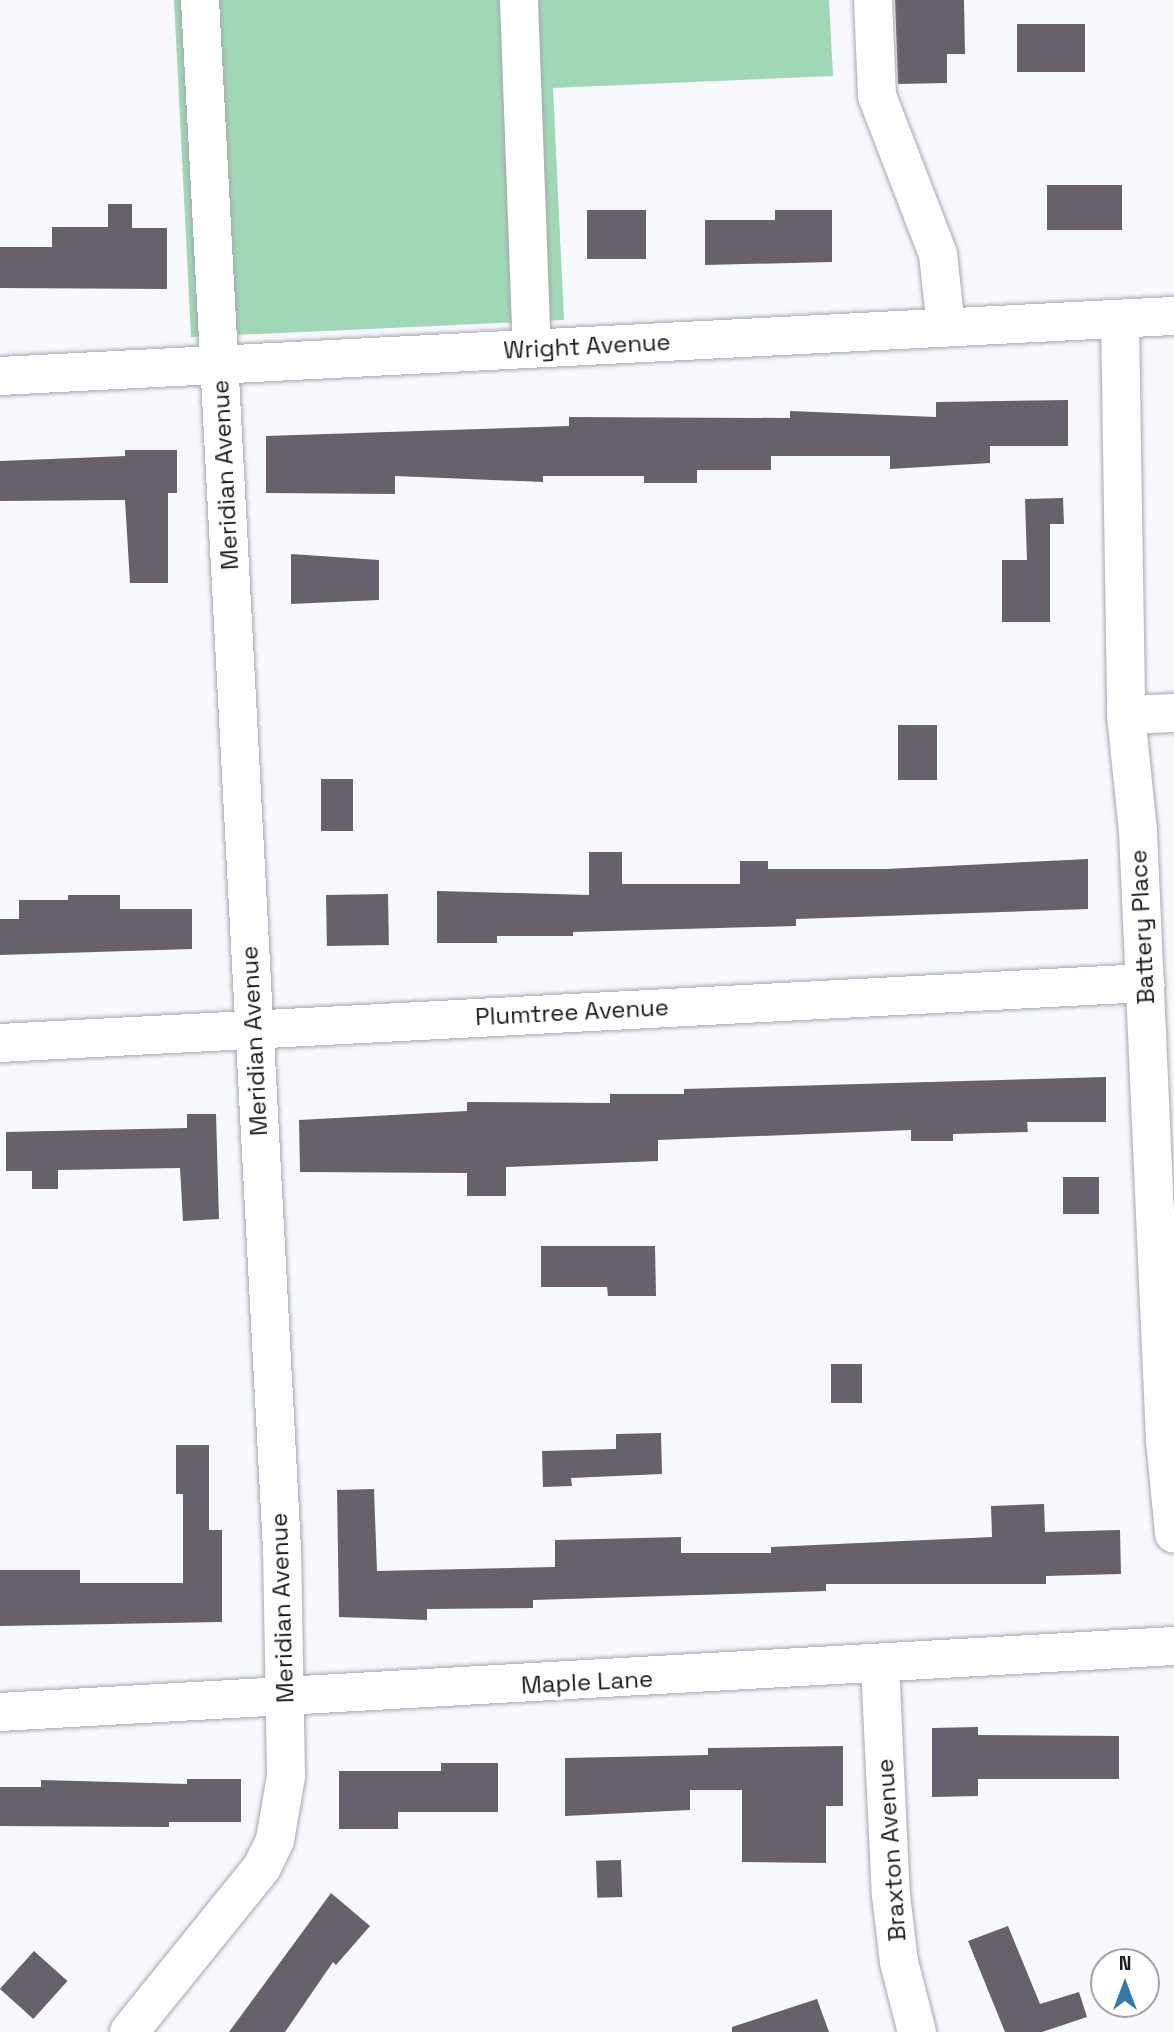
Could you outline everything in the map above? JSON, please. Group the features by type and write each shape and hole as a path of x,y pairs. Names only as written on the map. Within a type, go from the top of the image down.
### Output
{"street":[{"name":"Meridian Avenue","path":"128,2032 212,1933 275,1840 286,1776 285,1697 253,1029 200,0"},
{"path":"519,0 532,348"},
{"path":"873,0 877,96 938,254 946,328"},
{"name":"Wright Avenue","path":"0,376 1174,316"},
{"name":"Battery Place","path":"1120,319 1126,715 1145,983 1165,1440 1174,1534"},
{"path":"1126,715 1174,713"},
{"name":"Plumtree Avenue","path":"0,1043 1145,983"},
{"name":"Maple Lane","path":"0,1712 880,1665 1174,1646"},
{"name":"Braxton Avenue","path":"880,1665 891,1895 899,1962 917,2032"}],"green space":[{"path":"174,0 829,0 833,76 553,88 564,320 191,337"}],"building":[{"path":"895,0 964,0 965,54 947,54 947,83 898,84"},
{"path":"1017,24 1085,24 1085,72 1017,72"},
{"path":"1047,185 1122,185 1122,230 1047,230"},
{"path":"108,204 132,204 132,228 167,228 167,289 0,288 0,247 52,247 52,227 108,227"},
{"path":"587,210 646,210 646,259 587,259"},
{"path":"775,210 832,210 832,262 705,265 705,220 775,220"},
{"path":"1068,400 1068,446 990,446 990,463 890,469 890,456 771,456 771,470 697,470 697,483 644,483 644,476 543,476 543,482 395,476 395,494 266,493 266,436 569,426 569,417 790,418 790,411 936,417 936,402"},
{"path":"125,450 177,450 177,493 168,493 168,583 130,583 125,500 0,501 0,461 125,456"},
{"path":"1063,498 1064,524 1050,524 1050,622 1002,622 1002,560 1027,560 1025,499"},
{"path":"291,554 379,560 379,600 291,604"},
{"path":"898,725 937,725 937,780 898,780"},
{"path":"321,779 353,779 353,831 321,831"},
{"path":"589,852 622,852 622,884 740,884 740,861 768,861 768,869 886,869 1088,859 1088,909 796,919 796,926 573,932 573,936 497,936 497,943 437,943 437,891 589,895"},
{"path":"388,894 389,945 327,946 326,895"},
{"path":"68,895 120,895 120,909 192,909 192,949 0,955 0,919 19,919 19,900 68,900"},
{"path":"1106,1077 1106,1122 1027,1122 1028,1132 953,1134 953,1141 911,1141 911,1130 658,1140 658,1161 506,1167 506,1196 467,1196 467,1173 300,1172 299,1120 467,1111 467,1102 610,1103 610,1094 684,1094 684,1089"},
{"path":"187,1114 216,1114 219,1219 183,1221 180,1168 58,1170 58,1189 32,1189 32,1171 6,1171 6,1132 187,1128"},
{"path":"1063,1177 1099,1177 1099,1214 1063,1214"},
{"path":"541,1246 655,1246 656,1296 608,1296 607,1287 541,1287"},
{"path":"831,1364 862,1364 862,1403 831,1403"},
{"path":"661,1433 662,1474 571,1478 572,1486 543,1487 542,1451 616,1449 616,1434"},
{"path":"176,1445 209,1445 209,1530 222,1530 222,1622 0,1626 0,1570 80,1570 80,1583 183,1583 183,1494 176,1494"},
{"path":"374,1489 377,1571 555,1567 555,1540 681,1537 681,1553 771,1553 771,1547 992,1537 991,1506 1044,1504 1045,1532 1120,1530 1121,1574 1046,1576 1046,1584 826,1584 826,1591 533,1600 533,1608 427,1609 427,1620 339,1617 337,1490"},
{"path":"978,1727 978,1735 1119,1736 1119,1779 978,1779 978,1796 932,1797 932,1728"},
{"path":"843,1746 843,1806 826,1806 826,1863 742,1862 742,1790 690,1790 690,1810 565,1816 565,1758 708,1755 708,1748"},
{"path":"441,1763 498,1763 498,1812 398,1812 398,1829 339,1829 339,1771 441,1771"},
{"path":"187,1779 241,1779 241,1822 169,1822 169,1827 0,1826 0,1787 41,1787 41,1780 187,1784"},
{"path":"621,1860 622,1897 597,1898 596,1861"},
{"path":"331,1893 370,1926 336,1965 333,1962 285,2032 229,2032"},
{"path":"1008,1926 1040,2004 1079,1992 1087,2017 1042,2032 1005,2032 968,1941"},
{"path":"34,1951 67,1981 33,2019 0,1989"},
{"path":"817,1999 829,2032 732,2032 732,2027"}]}
